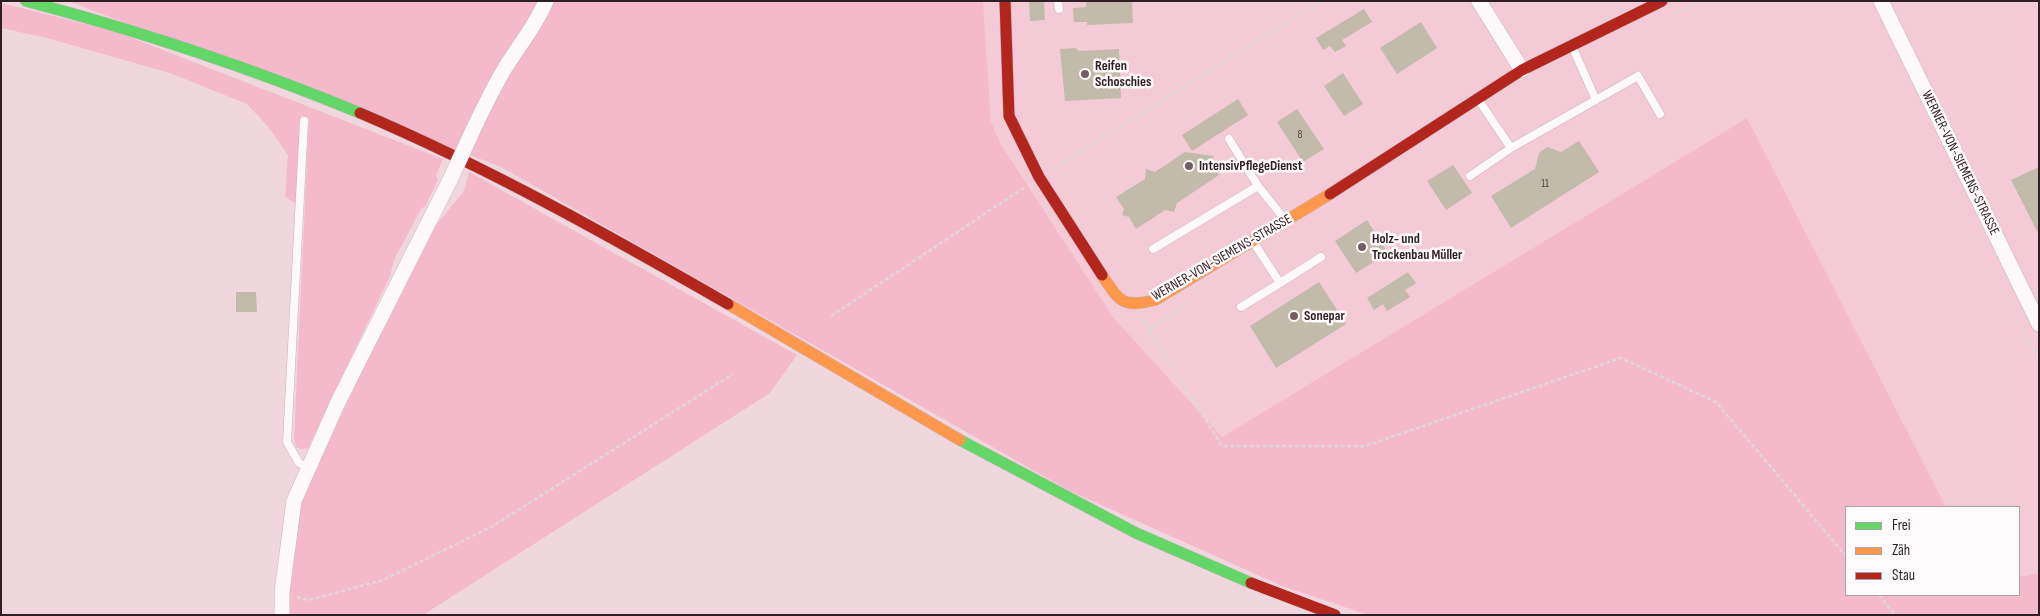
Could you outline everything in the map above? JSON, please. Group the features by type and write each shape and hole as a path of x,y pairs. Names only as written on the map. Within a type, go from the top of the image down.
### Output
{"main road":[{"path":"26,1 127,28 210,55 328,99 418,138 575,218 1036,484 1171,550 1335,615"},
{"path":"1005,1 1009,116 1039,177 1118,297 1133,305"},
{"name":"WERNER-VON-SIEMENS-STRASSE","path":"1133,305 1155,300 1286,222 1522,70 1571,44 1662,1"}],"street":[{"path":"282,615 282,592 294,501 308,468 338,402 450,180 488,97 506,66 529,35 546,1"},
{"path":"1479,1 1522,70"},
{"name":"WERNER-VON-SIEMENS-STRASSE","path":"1881,1 2039,324"}],"lane":[{"path":"1571,44 1596,100"},
{"path":"1470,176 1511,148 1638,76 1660,114"},
{"path":"1477,98 1511,148"},
{"path":"304,120 288,442 299,463 308,468"},
{"path":"1229,139 1258,186 1286,222"},
{"path":"1153,249 1258,186"},
{"path":"1253,241 1280,283"},
{"path":"1241,307 1321,257"}],"path":[{"path":"831,316 1039,177 1321,1"},
{"path":"1133,305 1222,446 1365,446 1621,358 1716,402 1845,555"},
{"path":"282,592 309,600 383,580 493,526 733,374"},
{"path":"1879,596 1895,615"}],"shaded area":[{"path":"68,1 983,1 991,122 1001,144 1113,317 1222,437 1747,118 1945,506 1845,506 1845,596 2020,596 2020,577 2039,573 2039,615 1368,615 1282,586 1068,490 501,167"},
{"path":"983,1 2039,1 2039,573 2020,577 2020,506 1945,506 1747,118 1222,437 1113,317 1001,143 991,122"},
{"path":"1,3 114,31 443,159 436,175 438,180 426,205 421,209 394,260 390,276 308,448 301,449 296,447 294,438 309,118 301,115 297,204 285,197 288,155 270,129 247,104 170,73 47,38 1,28"},
{"path":"469,172 797,355 770,393 423,615 277,615 301,502 367,360 436,225 464,191"}],"building":[{"path":"1029,1 1044,1 1045,20 1030,21"},
{"path":"1086,1 1132,1 1133,23 1087,25 1087,22 1074,22 1073,8 1086,7"},
{"path":"1364,9 1372,22 1342,40 1346,46 1335,52 1330,46 1323,50 1316,38"},
{"path":"1421,22 1437,48 1397,74 1380,48"},
{"path":"1076,48 1079,51 1119,49 1121,98 1065,101 1060,49"},
{"path":"1343,73 1363,104 1344,116 1324,86"},
{"path":"1238,99 1248,115 1192,151 1182,135"},
{"path":"1297,109 1324,149 1303,162 1277,122"},
{"path":"1579,141 1599,172 1511,228 1491,196 1535,169 1539,153 1547,147 1561,152"},
{"name":"IntensivPflegeDienst","path":"1185,152 1214,156 1211,162 1219,175 1177,203 1174,212 1165,210 1136,229 1129,217 1122,215 1124,209 1116,197 1145,179 1146,169 1155,172"},
{"path":"1453,165 1472,193 1446,210 1427,181"},
{"path":"2039,167 2039,235 2011,180"},
{"name":"Holz- und Trockenbau Müller","path":"1367,220 1388,253 1356,273 1335,241"},
{"path":"1408,272 1416,283 1405,290 1410,297 1387,311 1383,304 1374,310 1367,298"},
{"path":"1319,282 1346,324 1276,368 1250,326"},
{"path":"236,292 256,292 257,312 236,312"}],"traffic: fast":[{"path":"26,1 195,51 360,113"},
{"path":"960,440 1136,533 1251,583"}],"traffic: slow":[{"path":"1102,275 1123,301 1135,303 1155,300 1330,194"},
{"path":"728,304 960,440"}],"traffic: jam":[{"path":"1005,1 1009,116 1039,177 1102,275"},
{"path":"1330,194 1522,70 1662,1"},
{"path":"360,113 501,179 592,227 728,304"},
{"path":"1251,583 1335,615"}],"place":[{"name":"Reifen Schoschies","path":"1085,74"},
{"name":"IntensivPflegeDienst","path":"1189,166"},
{"name":"Holz- und Trockenbau Müller","path":"1362,247"},
{"name":"Sonepar","path":"1294,316"}]}
